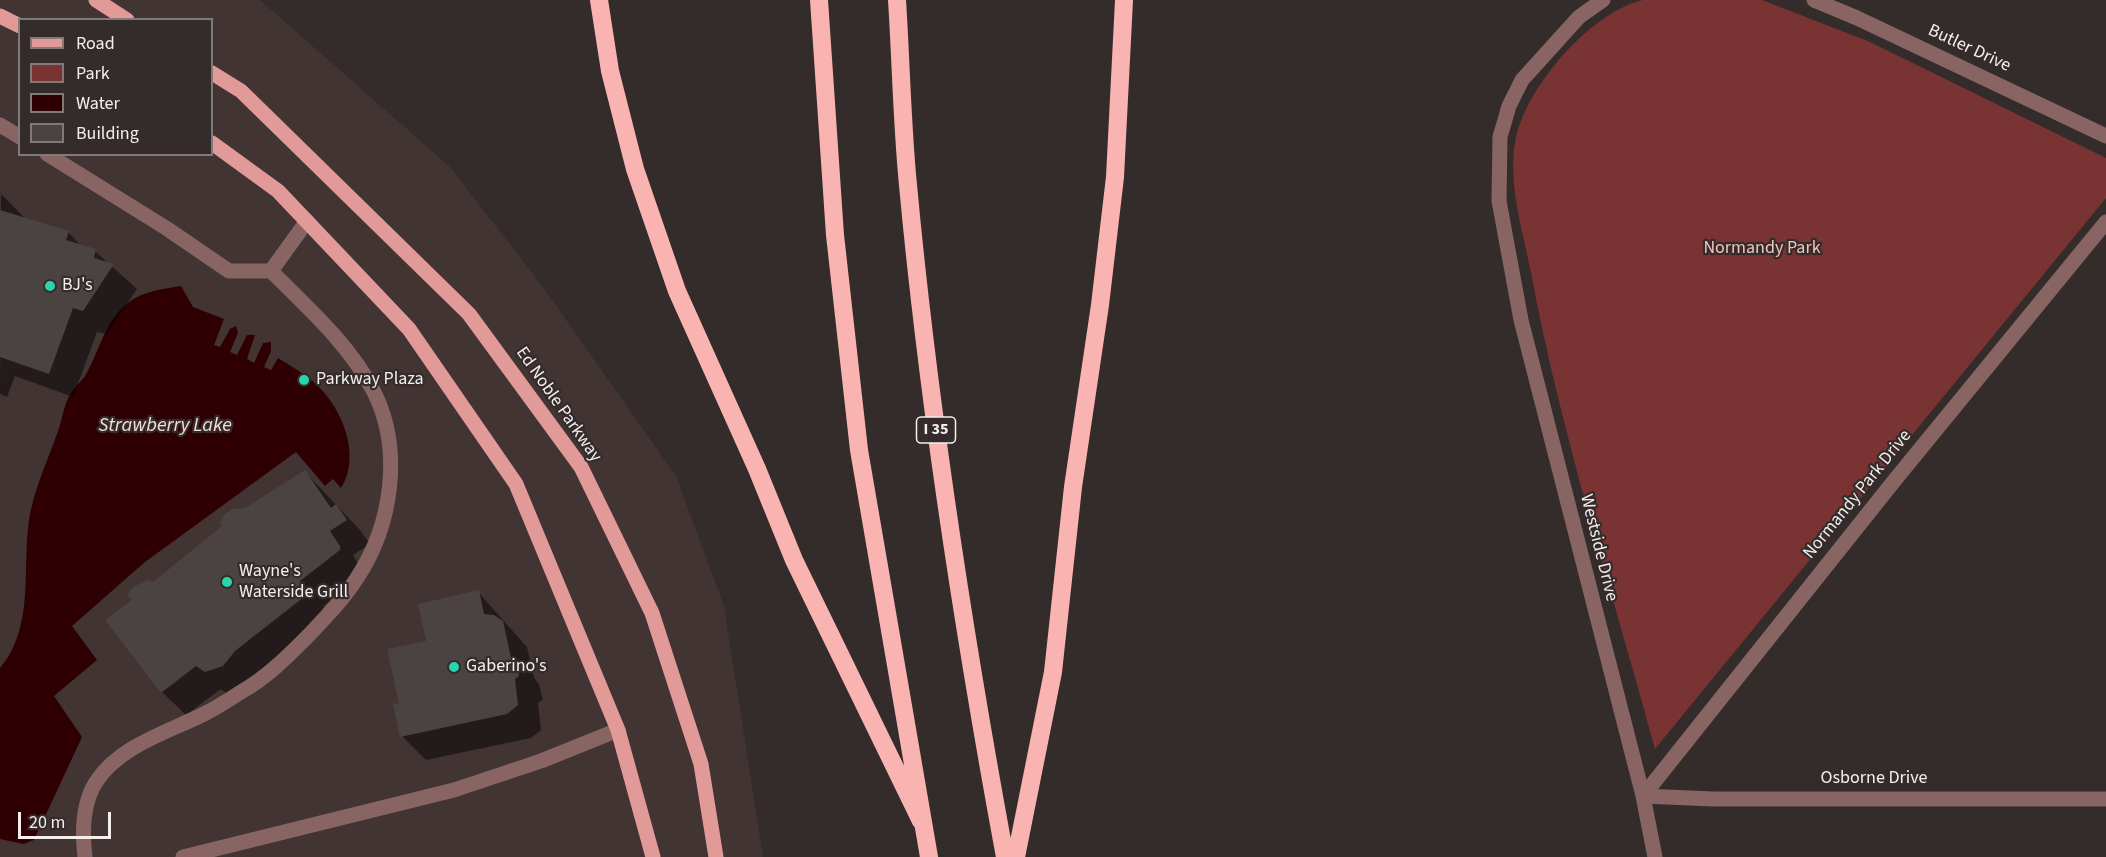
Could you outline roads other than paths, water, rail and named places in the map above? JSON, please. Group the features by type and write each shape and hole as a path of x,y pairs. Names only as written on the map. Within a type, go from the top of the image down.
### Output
{"highway":[{"path":"599,0 610,71 635,170 676,291 757,469 794,560 921,821"},
{"path":"819,0 835,235 859,450 929,857"},
{"name":"I 35","path":"897,0 908,184 933,411 972,676 1005,857"},
{"path":"1016,857 1053,672 1073,487 1100,305 1115,177 1124,0"}],"main road":[{"path":"96,0 124,18"},
{"path":"0,16 18,25"},
{"name":"Ed Noble Parkway","path":"213,73 241,91 469,314 582,467 652,613 701,764 716,857"},
{"path":"213,144 278,191 409,328 516,484 618,730 653,857"}],"street":[{"name":"Westside Drive","path":"1603,0 1579,16 1521,80 1509,106 1500,137 1499,201 1531,361 1643,796 1655,857"},
{"name":"Butler Drive","path":"1814,0 1857,18 2106,136"},
{"path":"0,125 18,136"},
{"path":"50,156 166,228 229,271 271,271 350,355 374,392 384,419 391,458 388,502 374,543 358,578 329,614 287,657 245,690 206,713 151,737 110,766 95,783 84,812 85,857"},
{"path":"271,271 307,221"},
{"name":"Normandy Park Drive","path":"1643,796 1886,491 2106,222"},
{"path":"183,857 454,790 541,761 618,730"},
{"name":"Osborne Drive","path":"1643,796 2106,799"}],"water":[{"name":"Strawberry Lake","path":"181,286 193,307 224,319 214,345 220,347 230,329 236,326 238,333 230,352 237,355 247,335 255,335 247,359 254,363 263,343 271,342 271,351 264,367 271,370 278,358 321,389 331,401 345,429 350,460 347,474 341,488 333,479 325,486 296,452 145,562 72,626 97,660 54,696 82,737 34,840 24,844 0,839 0,668 18,636 22,619 28,528 37,489 69,397 85,376 114,318 129,302 141,295"}],"place":[{"name":"BJ's","path":"50,286"},
{"name":"Parkway Plaza","path":"304,380"},
{"name":"Wayne's Waterside Grill","path":"227,582"},
{"name":"Gaberino's","path":"454,667"}],"park label":[{"name":"Normandy Park","path":"1762,249"}]}
